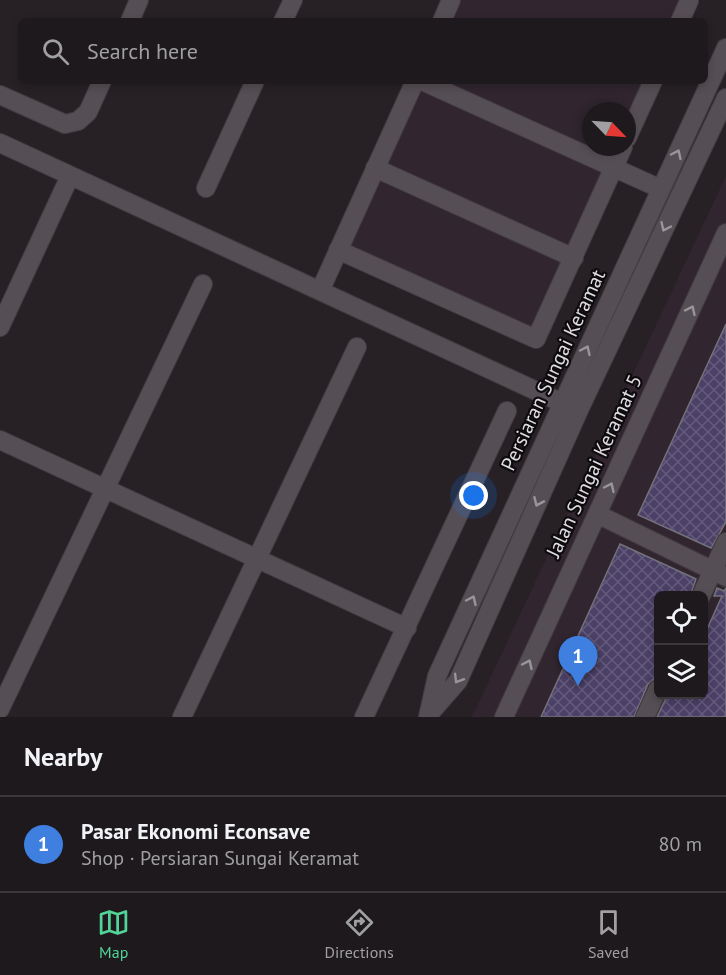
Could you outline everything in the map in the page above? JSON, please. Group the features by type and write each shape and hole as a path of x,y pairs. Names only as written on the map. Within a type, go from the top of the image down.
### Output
{"street":[{"path":"443,18 451,0"},
{"path":"681,18 689,0"},
{"path":"131,18 136,1"},
{"path":"284,18 290,1"},
{"name":"Persiaran Sungai Keramat","path":"570,407 661,189 726,48"},
{"path":"0,95 65,124 78,121 88,112 101,84"},
{"path":"206,188 254,84"},
{"path":"320,291 414,84"},
{"path":"429,84 661,189"},
{"path":"636,117 651,84"},
{"name":"Persiaran Sungai Keramat","path":"429,715 437,676 726,98"},
{"path":"0,143 570,407"},
{"path":"338,250 536,339 618,156"},
{"path":"375,168 573,258"},
{"path":"0,327 70,176"},
{"name":"Jalan Sungai Keramat 5","path":"504,717 726,233"},
{"path":"0,709 203,284"},
{"path":"182,717 357,347"},
{"name":"Persiaran Sungai Keramat","path":"364,717 507,411"},
{"path":"0,440 407,628"},
{"path":"597,514 719,573"},
{"path":"705,591 719,573 726,542"},
{"path":"645,717 654,697"}],"shaded area":[{"path":"457,0 685,0 676,18 448,18"},
{"path":"419,84 647,84 636,107 636,102 582,102 582,156 613,156 535,333 345,247"},
{"path":"726,176 726,717 472,717"}],"building":[{"path":"726,324 726,522 711,548 638,515"},
{"path":"620,544 696,579 692,591 654,591 654,680 648,684 634,717 541,717"},
{"path":"717,588 724,591 726,588 726,717 657,717 666,699 708,699 708,627 722,596 714,596"}],"place":[{"name":"Pasar Ekonomi Econsave","path":"578,686"}]}
